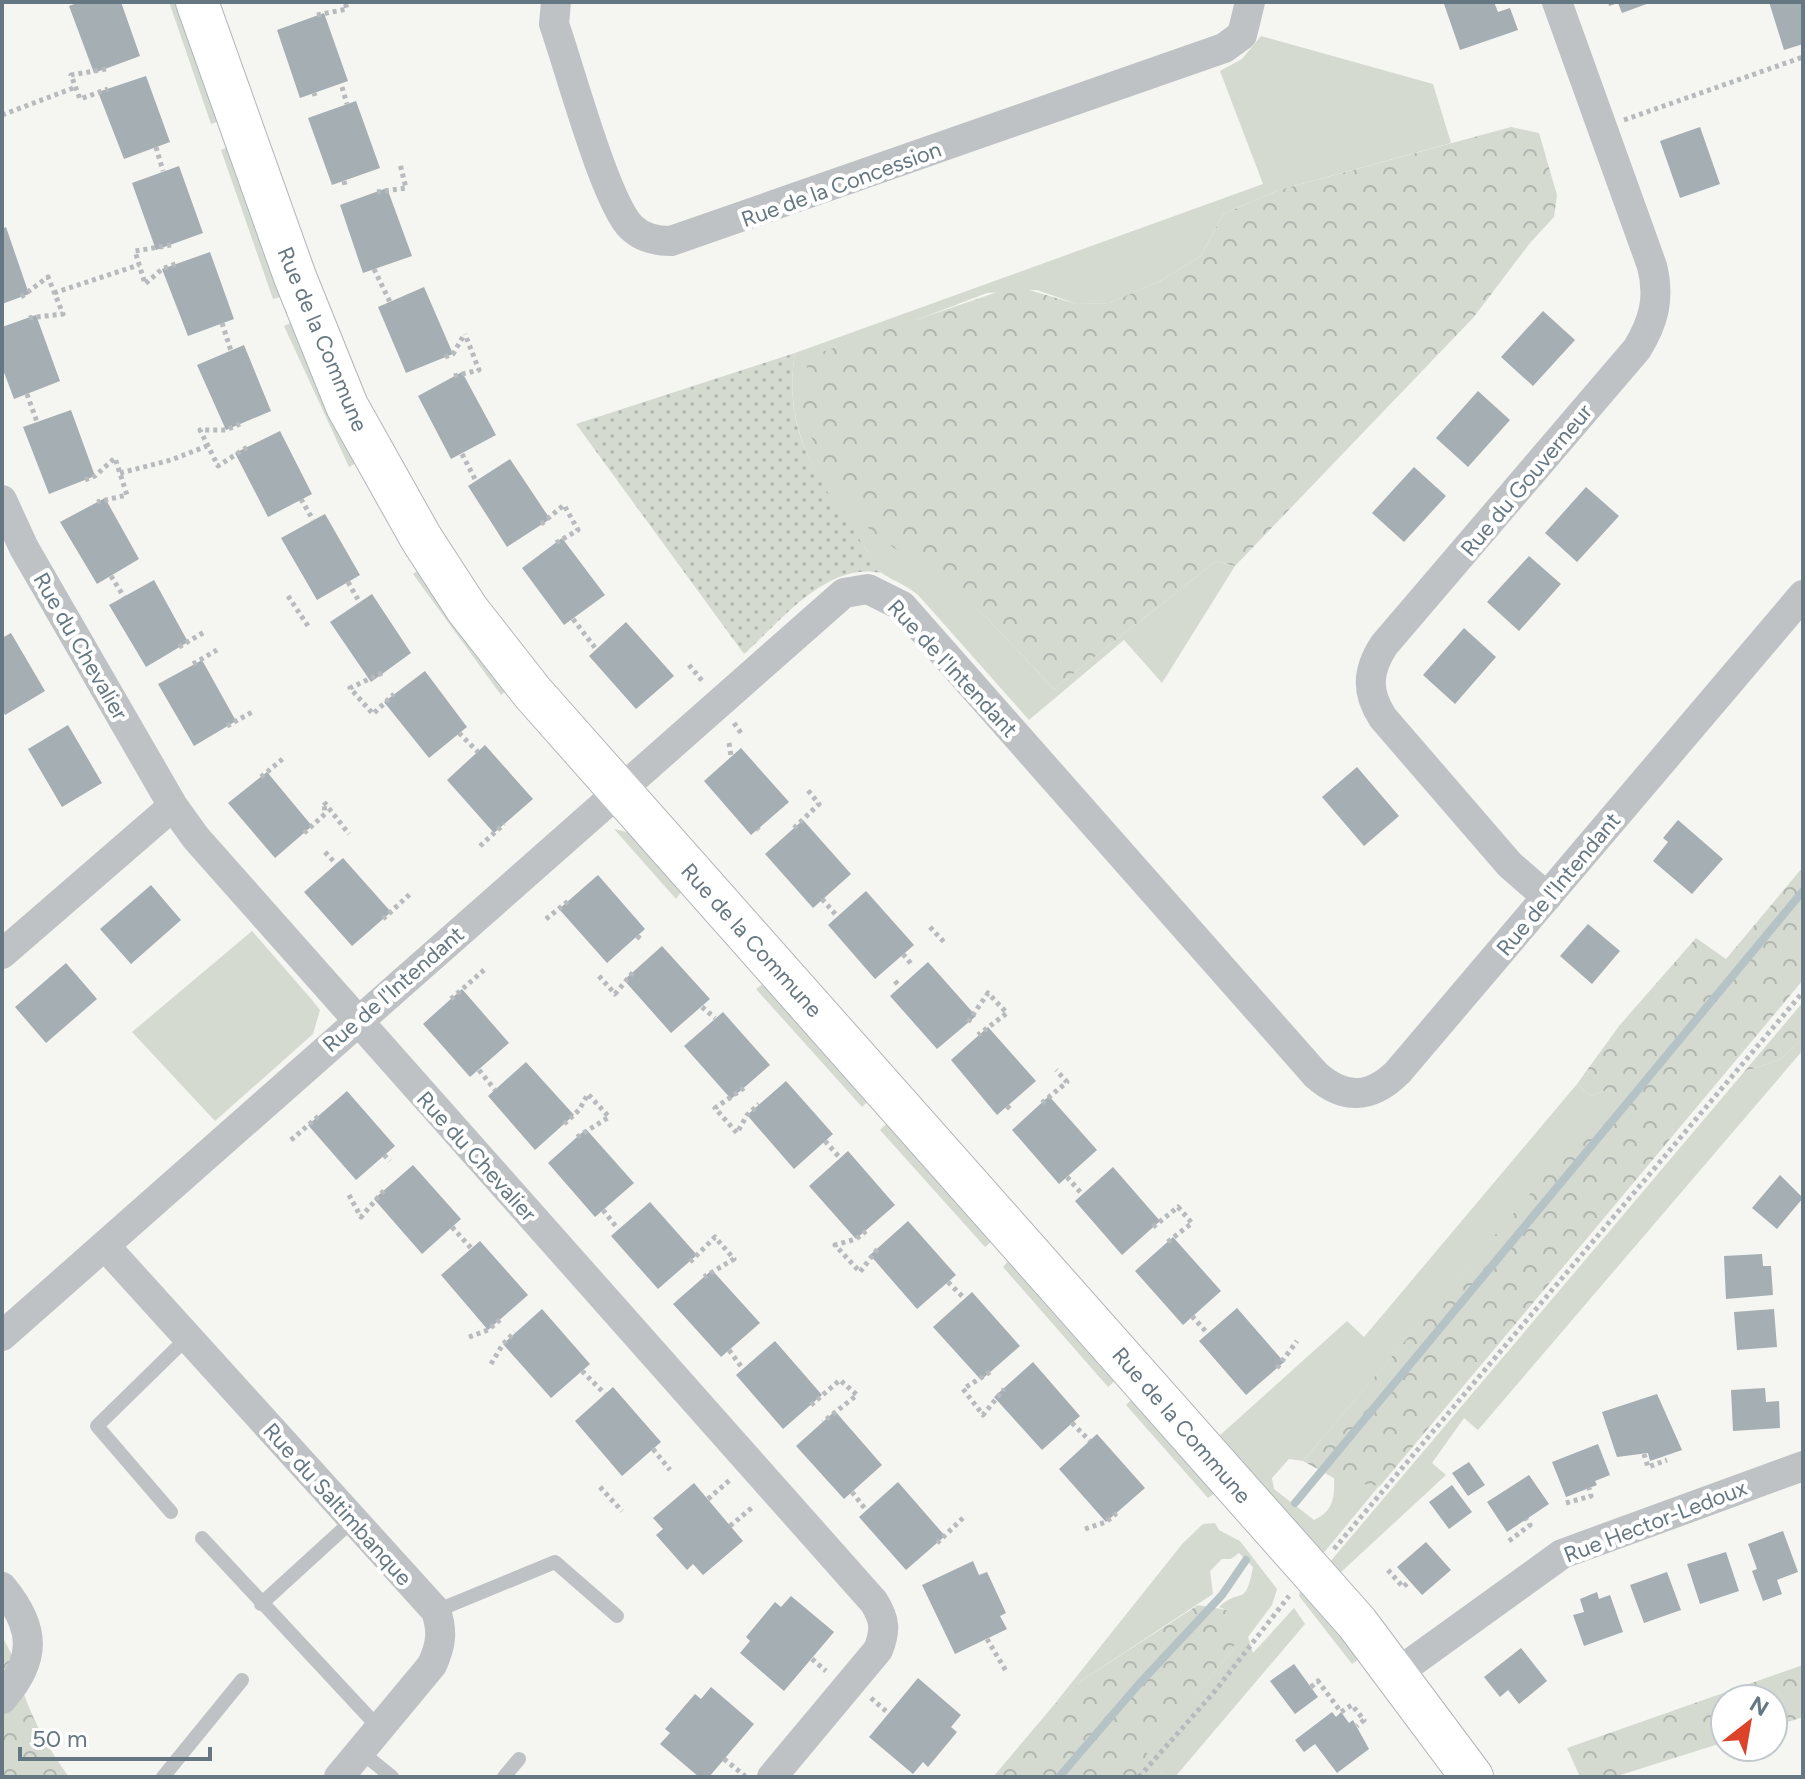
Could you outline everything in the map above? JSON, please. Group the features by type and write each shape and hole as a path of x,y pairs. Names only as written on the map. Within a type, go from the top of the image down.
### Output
{"street":[{"name":"Rue de la Commune","path":"197,2 295,277 347,406 421,538 467,609 521,679 618,790 1357,1623 1472,1777"},
{"name":"Rue de la Concession","path":"556,2 554,24 612,196 634,230 655,241 671,241 1224,48 1242,35 1250,2"},
{"name":"Rue du Gouverneur","path":"1547,897 1510,865 1383,718 1371,695 1370,683 1371,668 1384,645 1637,349 1654,316 1657,286 1652,266 1557,2"},
{"name":"Rue du Chevalier","path":"2,500 24,548 173,806 196,838 874,1602 883,1616 885,1628 878,1650 772,1777"},
{"name":"Rue de l'Intendant","path":"2,1336 834,599 856,589 868,589 902,606 1329,1087 1364,1094 1386,1084 1803,595"},
{"path":"2,954 173,806"},
{"name":"Rue du Saltimbanque","path":"105,1246 436,1611"},
{"name":"Rue Hector-Ledoux","path":"1397,1673 1562,1554 1803,1466"},
{"path":"2,1587 22,1615 28,1652 24,1671 2,1699"},
{"path":"339,1777 432,1665 441,1646 442,1628 436,1611"}],"lane":[{"path":"171,1512 97,1426 188,1337"},
{"path":"261,1604 353,1520"},
{"path":"202,1538 261,1604 370,1740 392,1777"},
{"path":"436,1611 555,1562 617,1616"},
{"path":"185,1777 168,1771 242,1680"},
{"path":"504,1777 519,1759"}],"path":[{"path":"317,15 347,9 345,2"},
{"path":"1620,122 1803,57"},
{"path":"106,69 71,75 80,99 108,89"},
{"path":"2,115 76,87"},
{"path":"342,87 347,104"},
{"path":"156,147 163,171"},
{"path":"377,192 406,188 400,164"},
{"path":"171,245 135,251 145,284 162,269 178,263"},
{"path":"54,293 139,265"},
{"path":"374,269 390,302"},
{"path":"21,297 48,277 63,314 28,318"},
{"path":"222,323 231,351"},
{"path":"445,357 453,354 465,334 479,370 454,376"},
{"path":"27,394 37,422"},
{"path":"240,424 226,430 200,430 218,466 249,446"},
{"path":"120,473 171,460 207,446"},
{"path":"462,454 476,481"},
{"path":"85,480 95,476 115,458 127,495 97,502"},
{"path":"301,499 313,520"},
{"path":"541,524 564,505 578,530 554,544"},
{"path":"111,576 124,597"},
{"path":"348,582 360,603"},
{"path":"288,596 308,626"},
{"path":"573,619 596,649"},
{"path":"179,647 206,631"},
{"path":"193,664 217,650"},
{"path":"382,673 350,688 373,714 394,694"},
{"path":"227,726 254,711"},
{"path":"459,733 478,752"},
{"path":"729,743 731,756"},
{"path":"261,777 285,757"},
{"path":"794,828 819,804 807,789"},
{"path":"304,833 325,814 324,802 349,834"},
{"path":"480,846 504,824"},
{"path":"325,852 336,864"},
{"path":"383,919 410,894"},
{"path":"546,919 571,899"},
{"path":"822,899 837,916"},
{"path":"930,927 944,942"},
{"path":"903,954 912,965"},
{"path":"451,999 484,970"},
{"path":"599,976 615,994 634,971"},
{"path":"895,981 900,987"},
{"path":"1326,1559 1803,992"},
{"path":"968,1022 988,993 1007,1013 978,1035"},
{"path":"702,1007 715,1018"},
{"path":"479,1070 495,1090"},
{"path":"1042,1103 1067,1082 1056,1070"},
{"path":"744,1088 715,1108 737,1133 747,1115 759,1104"},
{"path":"564,1124 579,1110 588,1094 609,1117 577,1137"},
{"path":"291,1140 320,1115"},
{"path":"825,1141 840,1158"},
{"path":"384,1155 390,1161"},
{"path":"1067,1177 1082,1194"},
{"path":"349,1195 361,1217 386,1188"},
{"path":"1153,1227 1178,1207 1192,1223 1165,1244"},
{"path":"603,1210 618,1229"},
{"path":"452,1227 471,1248"},
{"path":"866,1231 856,1239 835,1245 860,1272 879,1247"},
{"path":"690,1262 715,1237 734,1259 704,1277"},
{"path":"948,1282 965,1299"},
{"path":"1192,1316 1208,1334"},
{"path":"469,1337 488,1330 502,1318"},
{"path":"491,1364 515,1332"},
{"path":"1277,1368 1297,1341"},
{"path":"729,1350 743,1369"},
{"path":"582,1371 605,1394"},
{"path":"990,1372 963,1389 983,1415 1004,1389"},
{"path":"811,1405 840,1380 857,1395 823,1422"},
{"path":"1072,1423 1090,1441"},
{"path":"653,1449 670,1470"},
{"path":"1644,1454 1648,1467 1667,1460"},
{"path":"600,1487 622,1511"},
{"path":"1566,1503 1591,1496 1589,1488"},
{"path":"852,1492 866,1510"},
{"path":"1085,1529 1106,1522 1118,1512"},
{"path":"937,1543 963,1518"},
{"path":"1509,1541 1530,1525 1526,1519"},
{"path":"1388,1570 1403,1587 1410,1581"},
{"path":"1139,1777 1215,1691 1292,1590"},
{"path":"987,1639 1006,1671"},
{"path":"1311,1687 1318,1681 1341,1712 1352,1705 1364,1720 1357,1726"},
{"path":"724,1759 746,1777"}],"green space":[{"path":"169,2 177,2 220,121 211,124"},
{"path":"1261,36 1433,84 1451,143 1279,190 1223,214 1201,256 1162,280 1110,303 1077,304 1037,290 987,293 808,361 942,582 985,616 1054,689 1216,561 1235,566 1162,683 1124,640 1029,720 919,596 880,571 832,500 818,478 799,431 792,381 795,353 1263,184 1220,71 1242,59"},
{"path":"1511,127 1539,133 1557,195 1554,217 1530,243 1473,318 1235,566 1216,561 1054,689 985,616 870,530 821,458 799,411 808,360 819,353 1015,286 1077,304 1110,303 1162,280 1201,256 1223,214 1279,190"},
{"path":"228,147 281,297 273,299 221,150"},
{"path":"290,323 356,463 349,467 284,326"},
{"path":"795,353 792,387 795,417 803,445 830,495 881,573 861,572 842,576 824,585 789,611 744,654 576,424"},
{"path":"419,570 507,690 501,695 413,574"},
{"path":"614,829 631,833 682,891 676,899"},
{"path":"1803,867 1803,980 1380,1486 1339,1481 1303,1461 1615,1094 1607,1090 1591,1096 1577,1084 1619,1026 1696,938 1726,959"},
{"path":"252,931 320,1010 313,1034 215,1121 132,1032"},
{"path":"764,983 868,1101 862,1107 756,989"},
{"path":"1803,1002 1803,1038 1781,1059 1744,1072"},
{"path":"1803,1038 1803,1050 1478,1430 1464,1418 1432,1463 1446,1475 1339,1574 1329,1563 1744,1072 1781,1059"},
{"path":"1577,1084 1591,1096 1607,1090 1616,1094 1303,1461 1289,1459 1272,1478 1274,1489 1314,1520 1325,1513 1332,1503 1334,1478 1379,1486 1322,1555 1218,1437 1347,1321 1364,1337"},
{"path":"888,1122 991,1242 985,1247 880,1130"},
{"path":"1009,1260 1116,1380 1108,1387 1003,1267"},
{"path":"1132,1399 1215,1493 1208,1498 1126,1405"},
{"path":"1215,1523 1219,1530 1240,1541 1277,1589 1272,1605 1248,1637 1253,1653 1294,1608 1305,1624 1175,1777 1165,1777 1145,1752 1234,1649 1227,1610 1219,1607 1242,1595 1248,1588 1253,1567 1239,1553 1231,1559 1222,1559 1210,1571 1213,1594 1081,1681 1053,1706 1183,1543 1203,1524"},
{"path":"1300,1591 1360,1658 1352,1664 1299,1596"},
{"path":"1198,1605 1227,1610 1233,1624 1234,1649 1146,1752 1165,1777 993,1777 1053,1706 1081,1681"},
{"path":"2,1637 37,1725 69,1777 2,1777"},
{"path":"1803,1665 1803,1717 1789,1722 1789,1683 1752,1683"},
{"path":"1709,1698 1709,1747 1614,1777 1580,1777 1567,1748"}],"building":[{"path":"80,2 121,2 140,56 94,73 69,6"},
{"path":"1494,2 1498,12 1510,8 1518,30 1460,50 1444,4"},
{"path":"1608,2 1652,2 1622,13 1618,3 1609,6"},
{"path":"1769,2 1803,2 1803,44 1784,50"},
{"path":"324,13 348,81 300,98 277,30"},
{"path":"146,76 170,142 124,159 98,92"},
{"path":"356,101 380,168 332,185 308,118"},
{"path":"1700,127 1720,184 1680,198 1660,141"},
{"path":"179,166 203,233 156,250 132,183"},
{"path":"387,188 412,256 363,273 340,205"},
{"path":"6,227 29,294 2,304 2,229"},
{"path":"210,252 234,319 188,336 162,269"},
{"path":"424,287 453,354 406,373 378,307"},
{"path":"1543,311 1575,340 1533,386 1501,357"},
{"path":"36,315 60,381 14,399 2,367 2,327"},
{"path":"244,345 271,411 226,430 197,365"},
{"path":"462,372 496,435 451,459 418,396"},
{"path":"1478,391 1510,420 1468,467 1436,438"},
{"path":"71,410 95,476 49,494 23,427"},
{"path":"280,431 312,494 268,517 235,453"},
{"path":"510,459 550,519 507,547 468,486"},
{"path":"1414,467 1446,496 1404,542 1372,513"},
{"path":"1586,487 1619,516 1577,562 1545,533"},
{"path":"105,498 139,559 97,584 60,522"},
{"path":"325,514 360,575 317,600 281,538"},
{"path":"562,538 605,595 564,625 522,568"},
{"path":"1529,556 1561,584 1519,631 1487,602"},
{"path":"154,580 188,642 146,667 109,605"},
{"path":"372,594 411,653 371,682 330,622"},
{"path":"626,622 674,676 636,709 589,656"},
{"path":"1464,628 1496,657 1455,704 1423,675"},
{"path":"11,633 45,691 5,715 2,709 2,638"},
{"path":"202,660 236,721 194,746 158,684"},
{"path":"425,671 467,727 429,758 384,702"},
{"path":"68,725 102,783 62,807 28,749"},
{"path":"485,745 533,799 494,833 447,780"},
{"path":"741,748 789,802 751,835 704,781"},
{"path":"1357,767 1399,816 1364,846 1322,797"},
{"path":"267,772 312,826 275,858 228,803"},
{"path":"803,820 851,874 813,908 765,854"},
{"path":"1678,820 1723,859 1692,894 1653,861 1668,842 1663,838"},
{"path":"343,858 391,912 352,946 304,892"},
{"path":"598,875 645,929 607,963 559,909"},
{"path":"151,885 181,920 131,964 100,929"},
{"path":"866,891 914,945 875,979 828,925"},
{"path":"1588,924 1620,951 1592,984 1560,956"},
{"path":"662,946 710,999 671,1033 624,980"},
{"path":"928,962 976,1016 937,1049 890,996"},
{"path":"66,963 97,999 46,1043 15,1007"},
{"path":"462,989 509,1043 470,1077 423,1024"},
{"path":"723,1012 770,1065 731,1099 684,1046"},
{"path":"988,1027 1036,1081 997,1115 951,1060"},
{"path":"526,1062 574,1115 535,1150 488,1096"},
{"path":"786,1081 833,1134 794,1169 747,1115"},
{"path":"347,1091 395,1146 356,1180 308,1125"},
{"path":"1049,1096 1097,1150 1059,1184 1012,1130"},
{"path":"586,1129 634,1183 595,1217 548,1163"},
{"path":"848,1151 895,1205 856,1239 809,1186"},
{"path":"413,1165 461,1219 422,1254 374,1199"},
{"path":"1113,1167 1160,1221 1122,1255 1075,1201"},
{"path":"1780,1175 1803,1198 1777,1229 1752,1208"},
{"path":"650,1202 697,1255 658,1289 611,1236"},
{"path":"908,1221 956,1275 917,1309 870,1255"},
{"path":"1173,1237 1221,1291 1183,1325 1135,1271"},
{"path":"480,1241 528,1295 488,1330 441,1275"},
{"path":"1762,1254 1763,1266 1771,1266 1773,1295 1726,1299 1724,1256"},
{"path":"712,1270 760,1323 721,1357 673,1304"},
{"path":"972,1292 1020,1346 981,1380 933,1327"},
{"path":"1237,1308 1284,1362 1246,1395 1199,1341"},
{"path":"542,1309 590,1364 551,1398 503,1344"},
{"path":"1774,1309 1777,1347 1737,1350 1734,1312"},
{"path":"775,1341 822,1395 783,1429 736,1375"},
{"path":"1033,1362 1080,1416 1042,1450 994,1397"},
{"path":"613,1387 661,1442 622,1476 575,1421"},
{"path":"1765,1388 1766,1402 1779,1401 1780,1428 1733,1431 1731,1390"},
{"path":"1657,1394 1682,1450 1650,1461 1648,1453 1617,1457 1602,1412"},
{"path":"835,1411 882,1465 844,1499 796,1446"},
{"path":"1097,1434 1145,1488 1106,1522 1059,1469"},
{"path":"1598,1444 1610,1475 1595,1481 1597,1485 1566,1497 1552,1462"},
{"path":"1469,1462 1485,1485 1468,1496 1452,1473"},
{"path":"1529,1475 1549,1504 1507,1532 1487,1502"},
{"path":"898,1482 945,1536 906,1570 859,1517"},
{"path":"694,1483 743,1541 703,1575 693,1564 687,1570 656,1535 663,1529 653,1518"},
{"path":"1452,1485 1472,1512 1449,1529 1429,1502"},
{"path":"1783,1531 1798,1572 1777,1580 1782,1594 1763,1601 1752,1571 1757,1569 1748,1544"},
{"path":"1426,1542 1451,1570 1422,1595 1397,1567"},
{"path":"1726,1552 1739,1591 1700,1604 1687,1564"},
{"path":"973,1561 979,1575 987,1572 1006,1613 1000,1616 1007,1629 955,1654 922,1585"},
{"path":"1667,1572 1681,1610 1644,1623 1630,1585"},
{"path":"1597,1592 1599,1599 1610,1595 1623,1632 1584,1646 1573,1615 1584,1612 1580,1599"},
{"path":"791,1596 834,1632 784,1691 740,1653 750,1641 746,1637 775,1602 781,1607"},
{"path":"1521,1648 1547,1681 1519,1704 1508,1690 1500,1697 1484,1677"},
{"path":"1294,1664 1318,1697 1295,1714 1270,1681"},
{"path":"918,1678 961,1715 951,1727 957,1732 928,1767 923,1762 913,1774 869,1737"},
{"path":"711,1687 754,1724 709,1777 699,1777 660,1744 670,1733 665,1729 695,1694 701,1699"},
{"path":"1332,1712 1336,1717 1341,1712 1349,1723 1353,1720 1369,1749 1337,1773 1315,1744 1304,1752 1295,1740"}],"waterway":[{"path":"1295,1503 1803,891"},
{"path":"1059,1777 1139,1684 1222,1595 1246,1560"}]}
